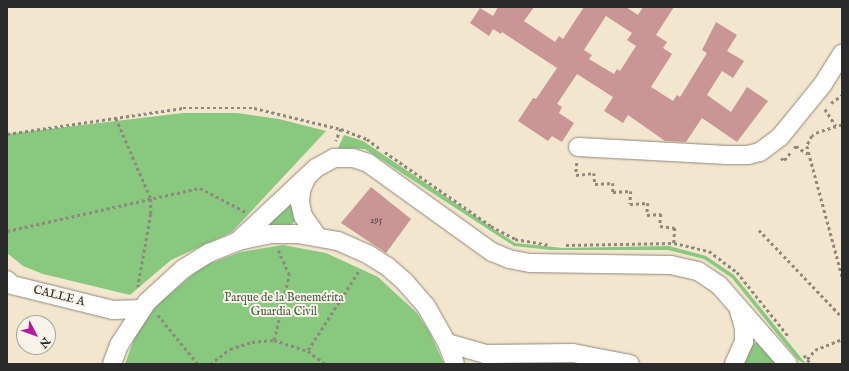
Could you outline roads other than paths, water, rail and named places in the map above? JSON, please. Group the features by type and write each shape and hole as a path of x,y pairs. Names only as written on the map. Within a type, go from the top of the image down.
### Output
{"street":[{"path":"578,152 748,155 760,152 780,136 823,84 842,54"},
{"path":"238,241 308,176 328,160 346,157 368,163 492,252 509,259 530,263 671,265 689,268 714,281 788,364"},
{"path":"308,176 301,190 300,203 303,216 317,236"},
{"path":"112,364 119,345 140,311 183,269 209,252 238,241 271,234 317,236 338,241 369,255 388,267 415,293 447,343 454,364"},
{"name":"CALLE A","path":"9,283 113,310 140,311"},
{"path":"734,364 742,350 744,335 743,321 736,304"},
{"path":"447,343 479,359 574,353 630,364"}],"park label":[{"name":"Parque de la Benemérita Guardia Civil","path":"284,305"}]}
